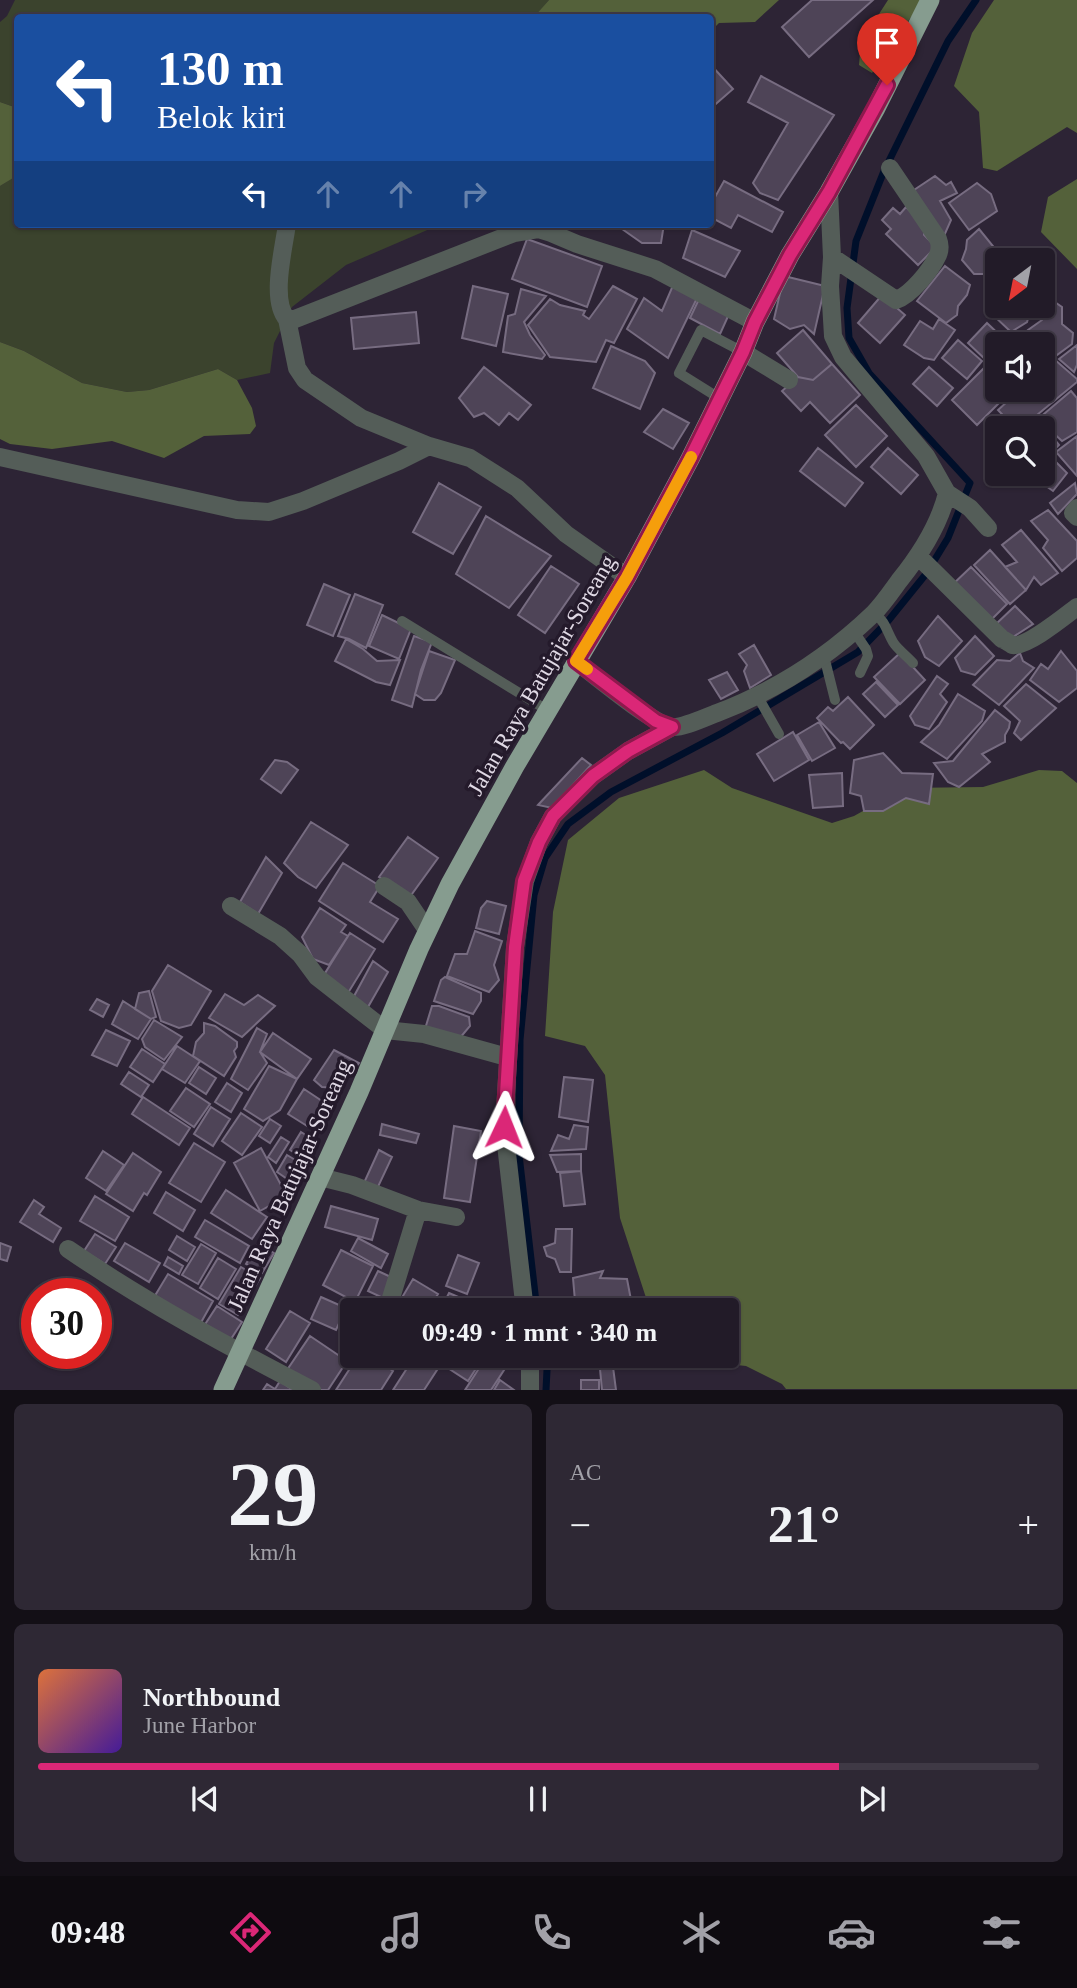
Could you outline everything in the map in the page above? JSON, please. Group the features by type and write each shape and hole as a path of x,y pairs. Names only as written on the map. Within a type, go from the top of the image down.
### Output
{"highway":[{"name":"Jalan Raya Batujajar-Soreang","path":"223,1390 428,930 476,836 547,710 627,577 690,459 790,255 876,108 930,0"}],"street":[{"path":"837,261 896,300 909,293 938,255 938,239 890,168"},
{"path":"829,192 837,261 830,286 833,336 843,357 926,456 958,500 988,528"},
{"path":"287,228 278,301 287,319 297,368 305,380 361,418 429,446 470,458 517,488 566,534 627,577"},
{"path":"287,319 295,319 514,233 538,229 655,269 755,322"},
{"path":"743,352 789,380"},
{"path":"0,457 237,510 269,512 399,461 429,446"},
{"path":"524,1298 504,1127 507,1057 515,947 524,881 539,842 553,816 593,776 628,751 672,727 762,705 793,676 825,660 877,615 927,565 939,518 958,500"},
{"path":"1077,508 1073,513 1077,517"},
{"path":"927,565 1002,639 1012,645 1022,644 1060,621 1077,607"},
{"path":"576,661 656,721 672,727"},
{"path":"384,886 408,902 428,930"},
{"path":"231,906 280,936 300,954 317,978 385,1030 424,1034 507,1057"},
{"path":"320,1177 352,1185 418,1210 456,1217"},
{"path":"391,1298 418,1210"},
{"path":"68,1249 174,1315 312,1390"},
{"path":"530,1368 530,1390"}],"lane":[{"path":"719,398 680,373 701,330 743,352"},
{"path":"877,615 890,632 893,642 913,663"},
{"path":"402,621 547,710"},
{"path":"855,634 868,656 860,673"},
{"path":"825,660 835,700"},
{"path":"762,705 779,734"}],"green space":[{"path":"15,0 549,0 537,14 14,14 14,107 0,102 0,22 7,16"},
{"path":"549,0 779,0 755,22 719,23 714,28 714,14 537,14"},
{"path":"888,0 923,0 872,73 859,65 861,42"},
{"path":"994,0 1077,0 1077,133 1067,127 997,171 983,168 979,112 954,86 972,33"},
{"path":"0,102 14,107 14,177 0,186"},
{"path":"14,177 14,228 432,228 346,265 292,307 274,343 270,373 237,380 218,369 149,390 127,392 82,383 24,351 0,342 0,186"},
{"path":"1077,179 1077,269 1041,232 1048,197"},
{"path":"0,342 24,351 82,383 127,392 149,390 218,369 237,380 252,408 256,426 250,434 204,436 164,458 112,441 52,449 10,444 0,439"},
{"path":"704,770 732,788 832,823 854,816 904,788 983,787 1039,770 1062,771 1077,783 1077,1389 786,1389 782,1384 746,1366 739,1365 739,1298 646,1298 620,1218 605,1075 585,1046 545,1036 553,912 568,840 619,798"}],"building":[{"path":"812,0 873,0 809,57 782,27"},
{"path":"714,68 733,89 714,106"},
{"path":"761,76 834,115 778,200 760,193 753,183 788,123 748,102"},
{"path":"935,176 946,185 951,182 957,193 940,201 951,220 944,236 914,190"},
{"path":"724,181 783,212 772,232 738,215 731,228 714,219 714,199"},
{"path":"977,183 991,194 997,211 969,230 949,203"},
{"path":"906,207 925,226 924,235 936,247 918,265 886,234 891,229 882,220 893,208 900,214"},
{"path":"663,228 661,243 642,243 622,229"},
{"path":"979,229 994,248 985,248 985,274 974,274 962,260 967,240"},
{"path":"692,230 740,251 725,277 683,258"},
{"path":"527,239 602,266 587,307 512,279"},
{"path":"945,266 970,285 967,295 958,306 957,315 946,323 917,301"},
{"path":"784,276 825,286 814,334 804,325 790,329 774,319"},
{"path":"674,283 699,294 668,358 627,329 644,298 662,311"},
{"path":"473,286 508,294 496,346 462,338"},
{"path":"613,286 637,299 614,343 606,340 596,362 550,357 528,325 550,299 560,305 585,311 583,315 589,319"},
{"path":"521,289 546,296 524,322 545,355 542,359 503,352 508,316 515,314"},
{"path":"701,295 730,312 720,334 690,318"},
{"path":"882,295 905,315 880,343 858,323"},
{"path":"1055,302 1062,307 1062,324 1073,333 1072,344 1057,355 1055,332 1028,330 1042,320 1055,318"},
{"path":"416,312 419,343 354,349 351,318"},
{"path":"996,318 1028,318 1027,322 1011,332"},
{"path":"939,319 955,330 934,360 924,358 904,345 920,321 933,329"},
{"path":"987,323 996,332 985,332 985,359 968,343"},
{"path":"803,330 832,364 813,380 798,377 777,353"},
{"path":"958,340 982,361 967,379 942,358"},
{"path":"1077,345 1077,365 1074,372 1059,359"},
{"path":"611,346 645,361 655,373 640,409 593,388"},
{"path":"1055,360 1077,379 1077,382 1055,400"},
{"path":"832,364 860,395 830,423 810,402 801,411 782,391 798,377 813,380"},
{"path":"484,367 531,405 518,420 509,413 499,425 484,413 474,417 459,398"},
{"path":"929,367 953,388 937,406 913,384"},
{"path":"984,368 985,402 1000,402 977,425 952,400"},
{"path":"1071,391 1077,398 1077,432 1062,441 1055,435 1055,416 1042,416"},
{"path":"1007,402 1053,402 1036,416 1004,416 998,410"},
{"path":"856,405 887,436 856,467 825,435"},
{"path":"663,409 689,423 673,449 644,432"},
{"path":"1077,436 1077,476 1056,452"},
{"path":"818,448 863,483 845,506 800,471"},
{"path":"888,448 918,475 901,494 871,467"},
{"path":"1055,461 1067,473 1053,491 1046,486 1055,486"},
{"path":"439,483 481,507 453,554 413,532"},
{"path":"1075,483 1077,494 1058,514 1050,503"},
{"path":"1048,510 1077,541 1077,558 1062,571 1043,548 1048,540 1031,521"},
{"path":"486,516 551,556 509,608 456,574"},
{"path":"1021,530 1058,573 1041,585 1034,577 1026,590 1005,567 1017,562 1002,545"},
{"path":"990,550 1026,590 1010,604 974,565"},
{"path":"551,566 579,584 545,633 518,615"},
{"path":"971,567 1007,604 988,623 951,586"},
{"path":"324,584 350,595 333,636 307,625"},
{"path":"355,594 383,605 366,648 338,636"},
{"path":"1015,606 1033,624 1010,639 996,624"},
{"path":"382,615 411,629 399,659 369,646"},
{"path":"938,616 962,641 939,666 925,657 918,641"},
{"path":"414,636 432,642 421,670 412,707 392,700"},
{"path":"975,636 994,656 975,675 961,671 955,658"},
{"path":"346,639 377,661 400,660 390,685 376,682 335,661"},
{"path":"754,645 771,675 750,688 744,671 747,665 739,654"},
{"path":"429,651 455,660 441,693 435,700 424,700 415,694"},
{"path":"1061,651 1077,671 1077,688 1059,702 1030,680 1041,664 1048,669"},
{"path":"900,653 925,680 900,704 874,677"},
{"path":"1020,653 1023,661 1034,668 999,705 973,685 997,660 1010,661"},
{"path":"727,672 738,690 721,699 709,680"},
{"path":"937,676 948,684 940,694 947,702 929,729 915,725 910,716"},
{"path":"876,682 898,705 885,717 863,694"},
{"path":"1026,684 1056,708 1021,740 1014,733 1020,721 1004,706"},
{"path":"958,694 985,711 982,721 947,759 921,742 939,725"},
{"path":"848,697 874,725 850,749 817,718 828,707 833,711"},
{"path":"995,710 1010,722 1005,742 982,754 990,762 959,787 948,782 934,763 953,761"},
{"path":"819,722 835,748 812,761 797,735"},
{"path":"793,732 809,760 774,781 757,754"},
{"path":"883,753 902,773 933,774 929,804 906,798 883,811 864,811 861,796 850,793 854,760"},
{"path":"582,758 591,765 552,808 538,805"},
{"path":"275,760 287,762 298,770 281,793 261,779"},
{"path":"842,773 843,806 813,808 809,775"},
{"path":"311,822 348,845 316,888 298,877 284,863"},
{"path":"408,837 438,858 409,898 379,877"},
{"path":"266,857 282,873 258,914 240,902"},
{"path":"343,863 380,886 370,902 398,919 383,942 319,901"},
{"path":"487,901 506,906 499,934 476,928 481,908"},
{"path":"320,908 346,925 341,932 348,936 329,965 313,959 302,937"},
{"path":"475,931 502,941 494,965 499,980 489,992 447,976 455,954 467,954"},
{"path":"350,933 375,949 348,993 322,978"},
{"path":"373,961 388,972 368,1007 353,998"},
{"path":"168,965 211,991 191,1025 179,1028 161,1021 152,991"},
{"path":"445,977 481,993 481,1001 473,1014 434,1001 441,980"},
{"path":"149,991 156,1017 151,1019 135,1009 139,993"},
{"path":"225,994 244,1005 258,995 275,1006 242,1037 209,1018"},
{"path":"97,999 109,1005 103,1017 90,1010"},
{"path":"123,1001 151,1019 138,1039 112,1024"},
{"path":"432,1006 469,1017 470,1026 459,1039 425,1029"},
{"path":"154,1020 182,1037 164,1060 145,1047 142,1039"},
{"path":"204,1023 215,1026 237,1042 234,1051 236,1057 224,1076 193,1056 196,1042 204,1033"},
{"path":"257,1028 267,1034 260,1052 267,1063 248,1090 231,1079"},
{"path":"106,1030 130,1041 117,1066 92,1055"},
{"path":"273,1033 311,1059 297,1079 260,1052"},
{"path":"177,1046 200,1061 185,1083 162,1069"},
{"path":"142,1049 165,1064 153,1082 130,1067"},
{"path":"334,1050 359,1063 338,1088 322,1087 314,1080"},
{"path":"269,1066 297,1079 280,1110 263,1121 244,1109"},
{"path":"199,1067 216,1078 206,1094 189,1083"},
{"path":"129,1072 149,1085 141,1097 121,1084"},
{"path":"564,1077 593,1080 588,1122 559,1117"},
{"path":"227,1083 242,1093 231,1112 215,1102"},
{"path":"186,1088 210,1104 194,1127 170,1111"},
{"path":"304,1089 331,1107 315,1131 288,1114"},
{"path":"143,1097 190,1128 179,1145 132,1114"},
{"path":"211,1107 230,1119 213,1146 194,1134"},
{"path":"241,1113 262,1127 242,1155 222,1141"},
{"path":"270,1119 281,1126 270,1143 259,1136"},
{"path":"382,1124 419,1134 416,1143 380,1135"},
{"path":"574,1125 588,1127 586,1149 551,1151 558,1135 569,1139"},
{"path":"454,1126 481,1131 470,1202 444,1198"},
{"path":"301,1132 317,1142 306,1160 290,1150"},
{"path":"281,1137 289,1142 276,1163 268,1157"},
{"path":"194,1143 225,1162 201,1202 169,1183"},
{"path":"261,1148 287,1196 260,1211 234,1163"},
{"path":"379,1150 392,1157 376,1191 363,1185"},
{"path":"103,1151 124,1165 106,1191 86,1178"},
{"path":"133,1153 161,1172 133,1211 106,1194"},
{"path":"581,1154 581,1171 557,1172 550,1155"},
{"path":"287,1155 307,1167 296,1185 277,1172"},
{"path":"581,1171 585,1204 564,1206 560,1173"},
{"path":"226,1190 267,1217 252,1239 211,1213"},
{"path":"166,1192 195,1210 183,1231 154,1213"},
{"path":"95,1196 129,1217 115,1241 80,1221"},
{"path":"34,1200 44,1207 39,1214 61,1228 53,1242 20,1222"},
{"path":"331,1206 378,1219 372,1240 325,1227"},
{"path":"205,1220 249,1246 240,1263 195,1237"},
{"path":"556,1229 572,1229 571,1272 560,1272 555,1259 547,1256 544,1247 555,1243"},
{"path":"95,1234 116,1247 105,1264 84,1251"},
{"path":"177,1236 195,1247 187,1261 169,1250"},
{"path":"358,1238 388,1254 381,1268 351,1251"},
{"path":"0,1243 11,1247 7,1261 0,1259"},
{"path":"125,1243 160,1263 149,1282 114,1261"},
{"path":"201,1244 216,1253 198,1284 182,1275"},
{"path":"258,1244 274,1253 262,1273 246,1264"},
{"path":"341,1250 373,1266 357,1298 347,1298 323,1285"},
{"path":"458,1255 479,1263 467,1294 446,1286"},
{"path":"168,1257 183,1266 179,1274 164,1265"},
{"path":"218,1258 236,1269 218,1299 200,1288"},
{"path":"241,1267 260,1278 238,1315 219,1304"},
{"path":"378,1271 393,1278 383,1298 368,1291"},
{"path":"603,1271 600,1278 627,1279 631,1298 575,1298 573,1278"},
{"path":"168,1274 213,1301 199,1326 153,1299"},
{"path":"413,1279 438,1294 435,1298 402,1298"},
{"path":"449,1293 461,1298 446,1298"},
{"path":"321,1297 340,1305 340,1321 336,1330 311,1319"},
{"path":"217,1306 242,1322 229,1342 204,1326"},
{"path":"290,1311 310,1323 286,1362 266,1349"},
{"path":"310,1336 340,1356 340,1368 342,1368 328,1390 316,1390 287,1370"},
{"path":"350,1368 388,1368 393,1371 381,1390 336,1390"},
{"path":"407,1368 437,1370 424,1390 393,1390"},
{"path":"448,1368 476,1368 468,1381"},
{"path":"479,1368 505,1368 491,1390 465,1390"},
{"path":"613,1368 616,1390 602,1390 600,1369"},
{"path":"500,1380 514,1390 494,1390"},
{"path":"581,1380 599,1380 599,1390 581,1390"},
{"path":"280,1381 293,1390 263,1390 267,1384 275,1389"}],"waterway":[{"path":"536,1298 519,1155 520,1040 534,895 545,858 568,824 611,792 722,733 858,652 888,621 926,574 948,538 970,483 869,373 849,338 847,308 856,241 884,171 948,41 976,0"},
{"path":"546,1390 547,1368"}],"slow traffic":[{"path":"587,669 576,661 627,577 691,457"}],"route":[{"path":"504,1127 515,947 524,881 539,842 553,816 593,776 628,751 672,727 656,721 576,661 627,577 690,459 790,255 829,192 887,85"}]}
